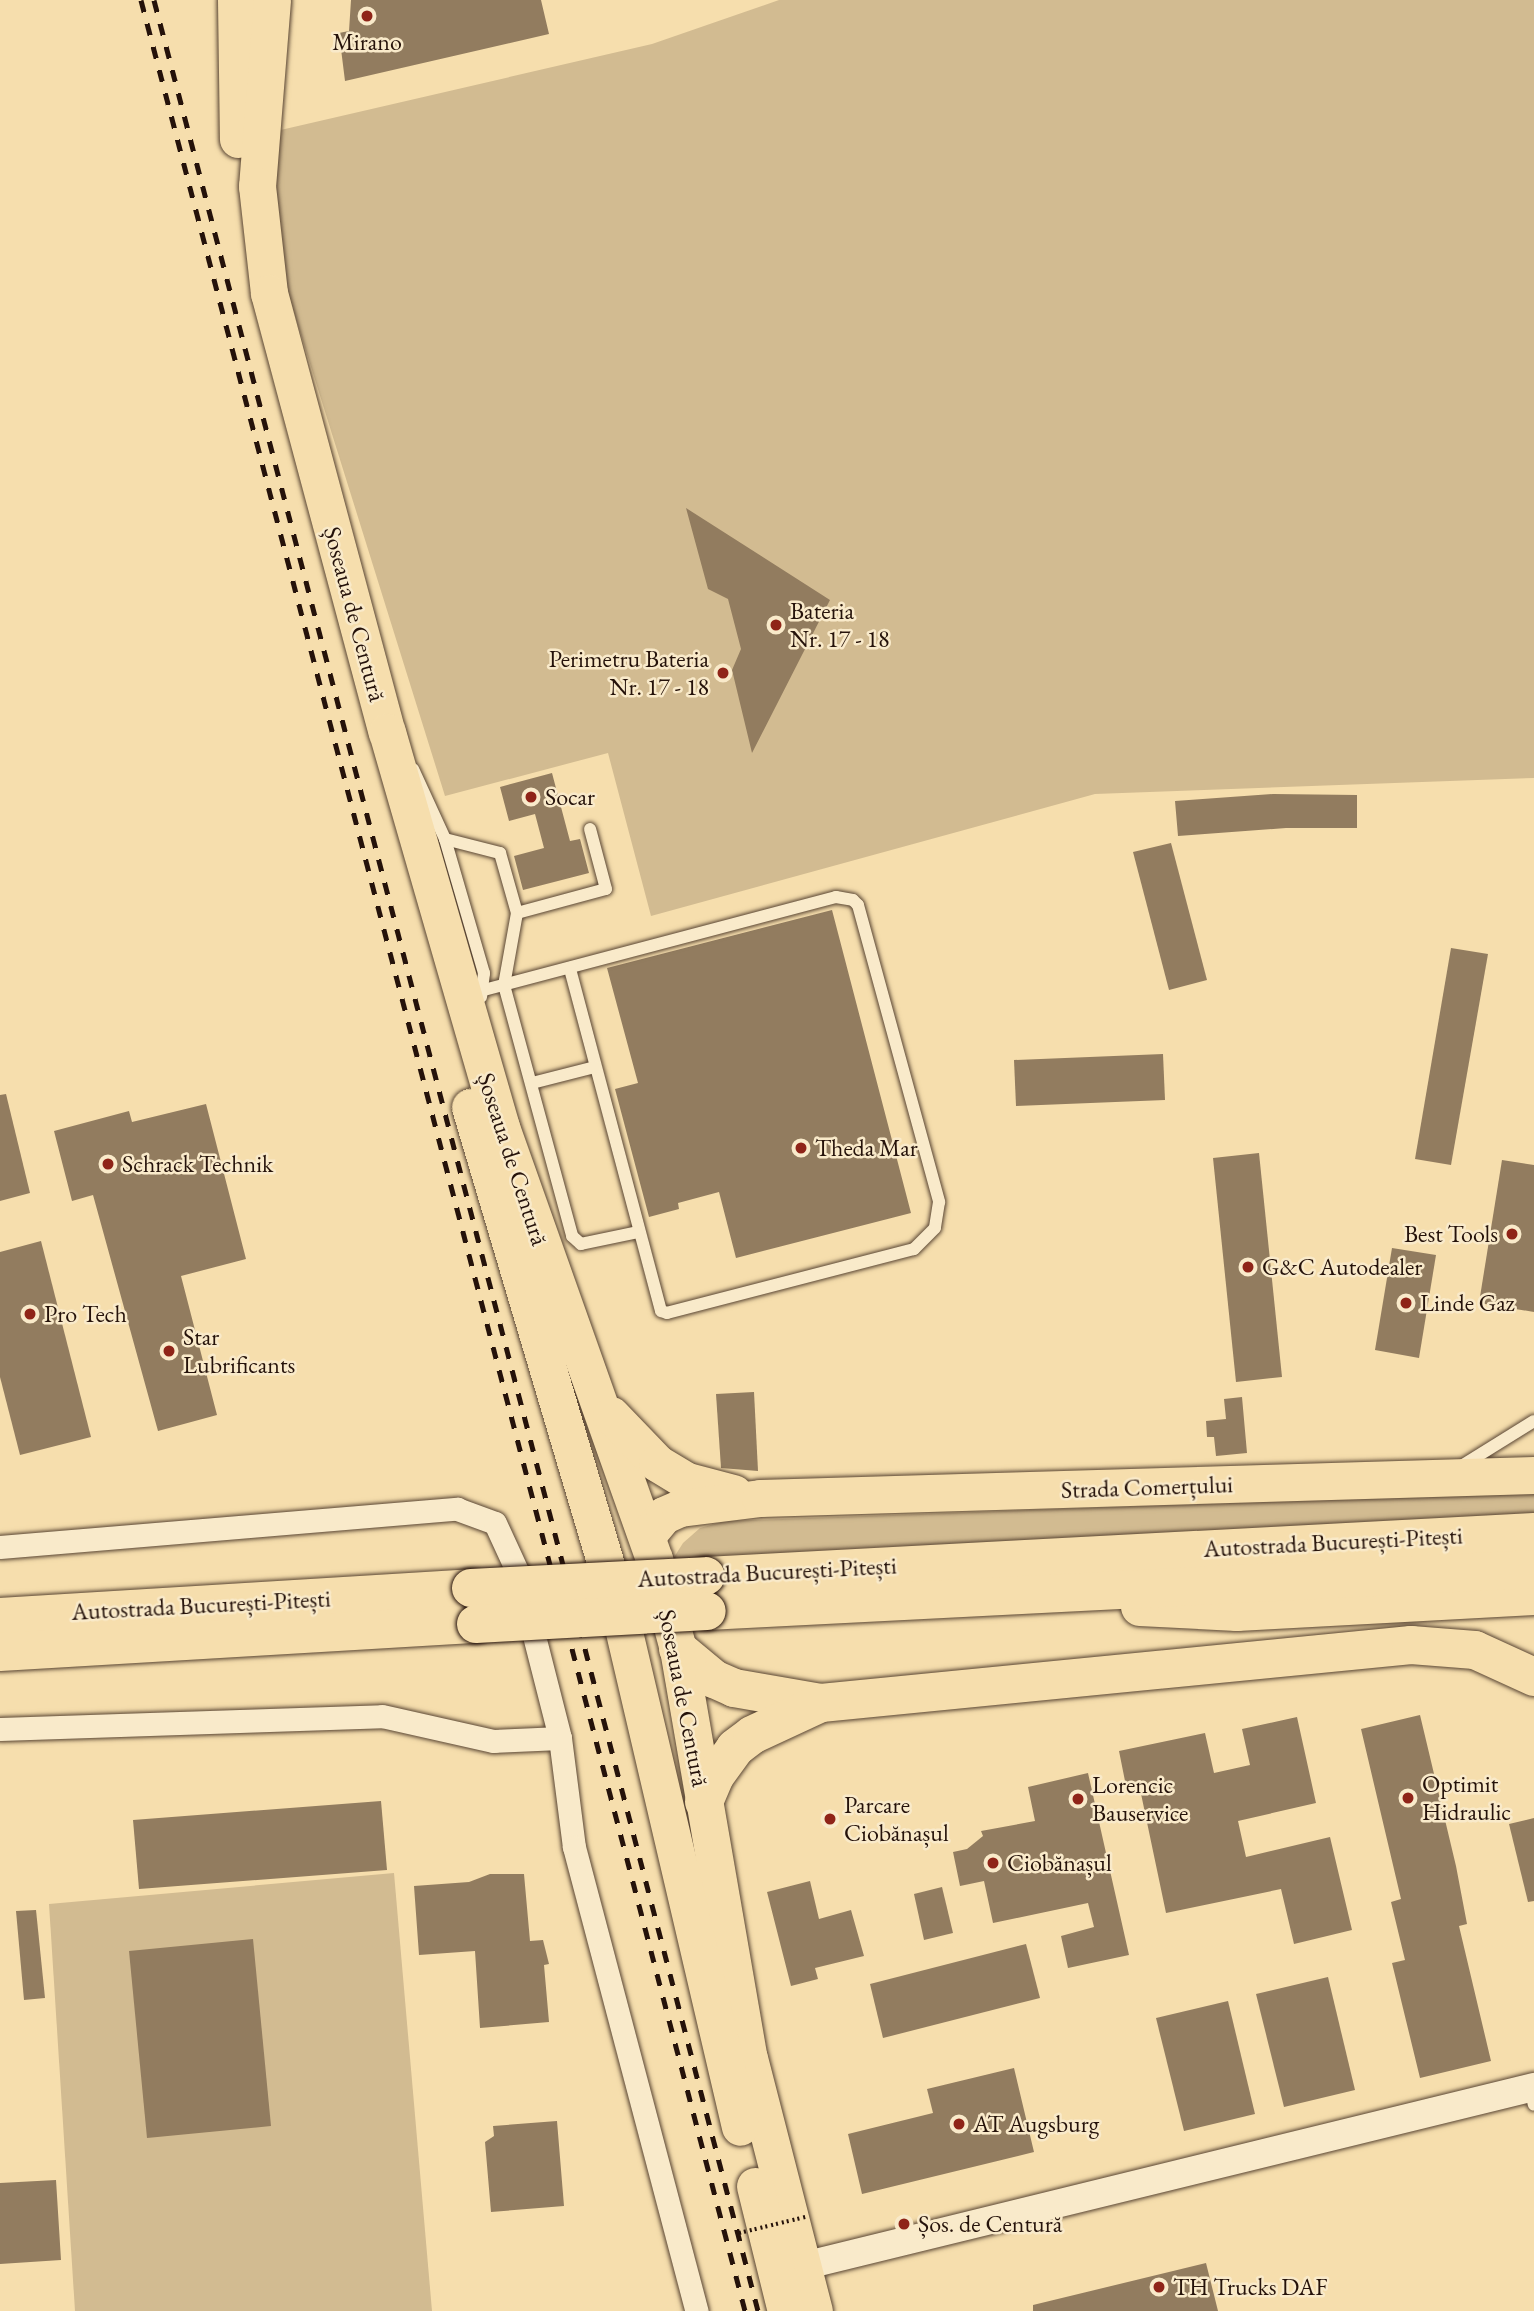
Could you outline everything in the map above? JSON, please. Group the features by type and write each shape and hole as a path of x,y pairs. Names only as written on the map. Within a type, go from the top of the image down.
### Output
{"highway":[{"name":"Autostrada București-Pitești","path":"0,1617 473,1606 706,1593 1534,1532"},
{"name":"Autostrada București-Pitești","path":"706,1593 1033,1594 1534,1569"},
{"path":"1182,1586 1275,1594 1534,1584"},
{"path":"1033,1594 1197,1612 1534,1596"},
{"name":"Autostrada București-Pitești","path":"0,1652 473,1606"},
{"path":"678,1649 714,1679 734,1688 821,1703 1411,1644 1475,1650 1534,1677"},
{"path":"704,1802 715,1776 735,1748 752,1735 821,1703"}],"main road":[{"path":"236,0 238,148"},
{"name":"Șoseaua de Centură","path":"249,0 238,148 240,221 258,328 487,1171 617,1602 786,2311"},
{"name":"Șoseaua de Centură","path":"272,0 258,147 262,257 387,732 477,1004 535,1228 602,1404 647,1535 678,1649 749,2058 814,2311"},
{"path":"602,1404 633,1441 667,1469 707,1487 760,1498"},
{"name":"Strada Comerțului","path":"760,1498 1534,1475"},
{"path":"647,1535 664,1515 680,1508 760,1498"}],"street":[{"path":"0,1547 354,1516 473,1511 495,1523 509,1549 561,1738 574,1847 697,2311"},
{"path":"0,1729 382,1716 493,1741 561,1738"},
{"path":"803,2266 1533,2094"}],"lane":[{"path":"387,732 422,786 445,839 484,972 477,1004"},
{"path":"517,913 606,889 590,829"},
{"path":"445,839 500,853 517,913 504,985 576,1242 638,1232"},
{"path":"477,1004 504,985 836,897 853,900 939,1202 934,1228 914,1249 667,1314 657,1306 570,968"},
{"path":"532,1083 595,1067"},
{"path":"1437,1478 1534,1421"}],"path":[{"path":"739,2233 805,2217"}],"shaded area":[{"path":"779,0 1534,0 1534,778 1095,794 651,916 608,753 445,796 273,245 272,132 652,44"},
{"path":"1534,1492 1534,1515 671,1562 683,1543 700,1528 725,1521"},
{"path":"394,1873 432,2311 75,2311 49,1904"}],"building":[{"path":"351,0 541,0 549,34 345,81 339,33 349,31"},
{"name":"Bateria Nr. 17 - 18","path":"686,508 830,600 752,753 732,670 741,649 728,599 708,589"},
{"name":"Socar","path":"552,773 570,841 580,839 589,873 523,890 514,856 544,848 535,814 509,821 500,787"},
{"path":"1273,794 1357,795 1357,828 1286,828 1178,836 1175,801"},
{"path":"1171,843 1207,980 1169,990 1133,852"},
{"name":"Theda Mar","path":"832,910 911,1213 736,1258 719,1192 678,1203 679,1209 649,1217 615,1089 638,1083 607,968"},
{"path":"1451,948 1488,954 1451,1165 1415,1159"},
{"path":"1163,1054 1165,1100 1016,1106 1014,1060"},
{"path":"6,1094 30,1193 0,1201 0,1095"},
{"path":"206,1104 246,1259 181,1276 217,1415 158,1431 93,1195 72,1201 54,1131 129,1111 132,1122"},
{"name":"G&C Autodealer","path":"1259,1153 1282,1377 1236,1382 1213,1158"},
{"name":"Best Tools","path":"1502,1160 1534,1165 1534,1312 1479,1303"},
{"name":"Pro Tech","path":"41,1241 91,1437 20,1455 0,1377 0,1252"},
{"name":"Linde Gaz","path":"1392,1248 1436,1255 1419,1358 1375,1350"},
{"path":"754,1392 758,1471 721,1468 716,1394"},
{"path":"1242,1397 1247,1453 1216,1456 1214,1437 1207,1437 1206,1421 1226,1419 1224,1399"},
{"path":"1420,1715 1456,1866 1467,1924 1459,1926 1491,2061 1420,2078 1392,1963 1405,1960 1391,1902 1401,1899 1361,1729"},
{"path":"1297,1717 1316,1803 1238,1821 1246,1857 1330,1837 1352,1930 1294,1944 1281,1889 1166,1913 1140,1789 1127,1791 1119,1751 1205,1733 1214,1773 1250,1765 1242,1729"},
{"path":"1088,1773 1129,1955 1068,1968 1061,1936 1094,1927 1088,1903 993,1923 984,1881 960,1886 953,1852 967,1849 983,1836 981,1831 1035,1821 1028,1787"},
{"path":"381,1801 387,1870 139,1889 133,1820"},
{"path":"1534,1818 1534,1901 1528,1902 1509,1824"},
{"path":"490,1874 524,1874 530,1941 543,1940 549,1964 544,1965 549,2022 480,2028 475,1951 419,1955 414,1886 469,1882"},
{"path":"810,1881 819,1919 851,1910 864,1956 815,1968 818,1979 791,1986 767,1892"},
{"path":"942,1887 953,1933 924,1940 914,1894"},
{"path":"36,1910 45,1998 24,2000 16,1911"},
{"path":"253,1939 271,2126 147,2138 129,1951"},
{"path":"1026,1944 1040,1998 883,2038 870,1984"},
{"path":"1328,1977 1355,2090 1284,2107 1256,1994"},
{"path":"1228,2001 1255,2114 1184,2131 1156,2018"},
{"name":"AT Augsburg","path":"1014,2068 1034,2152 862,2194 848,2134 933,2113 927,2089"},
{"path":"557,2121 564,2206 491,2212 485,2142 494,2136 493,2126"},
{"path":"56,2180 61,2260 0,2264 0,2183"},
{"name":"TH Trucks DAF","path":"1206,2263 1218,2311 1033,2311 1033,2305"}],"railway":[{"path":"141,0 745,2311"},
{"path":"154,0 758,2311"}],"place":[{"name":"Mirano","path":"367,16"},
{"name":"Bateria Nr. 17 - 18","path":"776,625"},
{"name":"Perimetru Bateria Nr. 17 - 18","path":"723,673"},
{"name":"Socar","path":"531,797"},
{"name":"Theda Mar","path":"801,1148"},
{"name":"Schrack Technik","path":"108,1164"},
{"name":"Best Tools","path":"1512,1234"},
{"name":"G&C Autodealer","path":"1248,1267"},
{"name":"Linde Gaz","path":"1406,1303"},
{"name":"Pro Tech","path":"30,1314"},
{"name":"Star Lubrificants","path":"169,1351"},
{"name":"Optimit Hidraulic","path":"1408,1798"},
{"name":"Lorencic Bauservice","path":"1078,1799"},
{"name":"Parcare Ciobănașul","path":"830,1819"},
{"name":"Ciobănașul","path":"993,1863"},
{"name":"AT Augsburg","path":"959,2124"},
{"name":"Șos. de Centură","path":"904,2224"},
{"name":"TH Trucks DAF","path":"1159,2287"}]}
